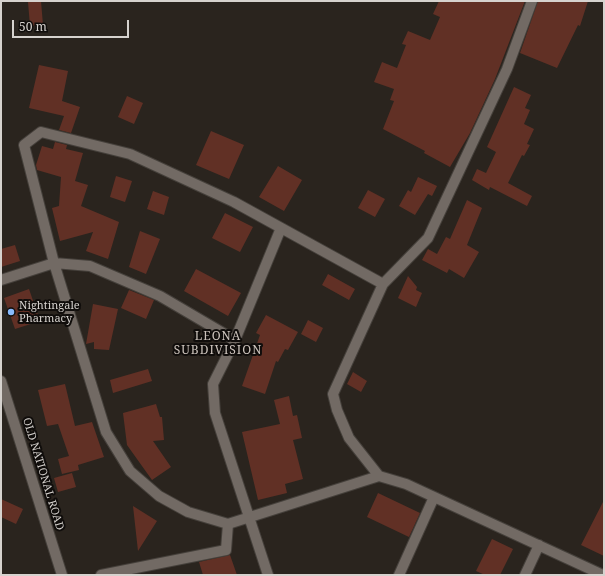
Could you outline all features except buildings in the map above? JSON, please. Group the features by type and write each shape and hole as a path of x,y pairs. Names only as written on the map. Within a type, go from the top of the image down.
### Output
{"street":[{"path":"379,476 349,438 337,410 333,394 383,284 428,238 507,68 532,1"},
{"path":"383,284 234,202 130,154 41,132 24,145 54,263 106,432 130,471 159,496 188,512 228,524 379,476 406,484 603,575"},
{"path":"268,575 248,518 215,413 213,384 235,340 281,228"},
{"path":"1,280 54,263 90,266 160,296 235,340"},
{"name":"OLD NATIONAL ROAD","path":"1,381 62,575"},
{"path":"399,575 434,497"},
{"path":"102,575 226,550 228,524"},
{"path":"525,575 539,545"}],"place":[{"name":"Nightingale Pharmacy","path":"11,312"}],"district":[{"name":"LEONA SUBDIVISION","path":"218,344"}]}
